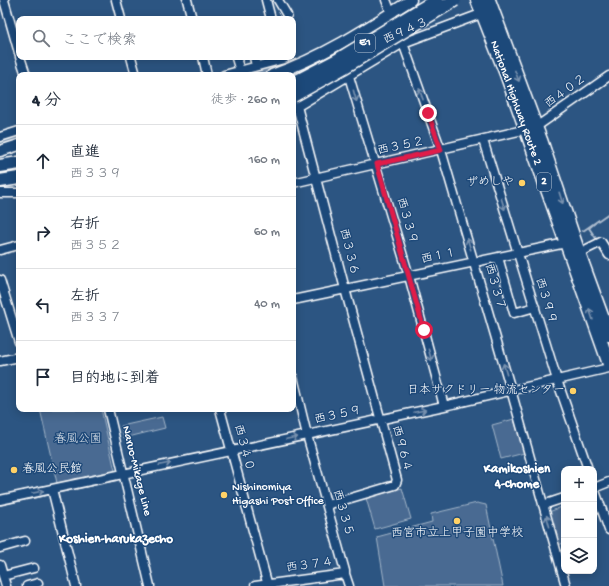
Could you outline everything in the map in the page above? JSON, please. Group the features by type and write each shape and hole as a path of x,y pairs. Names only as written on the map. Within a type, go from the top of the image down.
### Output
{"highway":[{"name":"E1","path":"296,81 339,59 436,0"},
{"name":"E1","path":"296,102 323,80 455,0"},
{"name":"National Highway Route 2","path":"477,0 488,8 506,74 530,128 579,253 609,335"},
{"name":"National Highway Route 2","path":"530,128 566,243 609,364"},
{"path":"0,166 16,163"},
{"path":"0,181 16,178"}],"main road":[{"path":"288,72 339,45 411,0"},
{"path":"0,151 16,146"}],"street":[{"path":"116,0 120,16"},
{"path":"187,0 191,16"},
{"path":"266,0 270,16"},
{"path":"278,0 287,15"},
{"name":"西３３７","path":"386,0 404,43 441,150 512,390 566,586"},
{"path":"5,1 16,42"},
{"name":"西９４３","path":"296,103 349,75 404,43 488,8"},
{"name":"西３３９","path":"339,45 377,164 444,406"},
{"path":"21,60 25,72"},
{"path":"132,60 135,72"},
{"path":"204,60 207,72"},
{"path":"237,60 240,71"},
{"path":"255,60 256,66"},
{"path":"236,72 277,60"},
{"path":"285,60 288,72"},
{"name":"西４０２","path":"530,128 609,76"},
{"name":"西３３６","path":"296,110 317,178 344,289 381,419"},
{"name":"西３５２","path":"296,182 441,150 530,128"},
{"path":"0,137 16,132"},
{"name":"西３９９","path":"482,140 557,380 587,466"},
{"path":"0,193 16,193"},
{"path":"579,253 601,242 609,255"},
{"name":"西１１","path":"296,299 566,243"},
{"path":"0,250 16,246"},
{"path":"498,257 514,313 534,307"},
{"path":"0,280 16,332"},
{"path":"0,361 16,358"},
{"name":"西３５９","path":"0,500 444,406 609,368"},
{"name":"西３３５","path":"296,389 307,435 349,586"},
{"name":"Naruo-Mikage Line","path":"109,412 150,586"},
{"name":"西３４０","path":"221,412 268,585"},
{"name":"西９６４","path":"327,505 395,485 397,480 381,419"},
{"path":"597,487 609,482"},
{"path":"52,489 76,586"},
{"path":"597,496 609,530"},
{"path":"543,505 561,499"},
{"path":"0,548 25,541"},
{"path":"0,565 6,586"},
{"path":"3,576 34,568"},
{"name":"西３７４","path":"255,586 345,574"},
{"path":"27,586 38,583"}],"green space":[{"name":"春風公園","path":"41,412 102,412 115,471 57,483"},
{"path":"162,417 165,428 124,438 121,426"},
{"path":"514,419 524,453 501,459 492,425"},
{"path":"402,488 411,519 375,529 366,498"},
{"path":"477,503 486,505 503,586 385,586 377,537 432,522 431,514"},
{"path":"561,507 561,544 558,545 549,512"}],"waterway":[{"path":"254,72 280,65"},
{"path":"0,143 16,139"},
{"path":"583,231 609,213"},
{"path":"595,223 589,228 597,240"},
{"path":"56,493 117,480"},
{"path":"0,505 51,494"}],"place":[{"name":"ザめしや","path":"522,183"},
{"name":"日本サクドリー 物流センター","path":"573,391"},
{"name":"春風公民館","path":"14,470"},
{"name":"Nishinomiya Higashi Post Office","path":"224,495"},
{"name":"西宮市立上甲子園中学校","path":"457,521"}],"district":[{"name":"Kamikoshien 4-chome","path":"517,476"},
{"name":"Koshien-harukazecho","path":"116,539"}],"route":[{"path":"424,330 377,164 441,150 428,113"}]}
